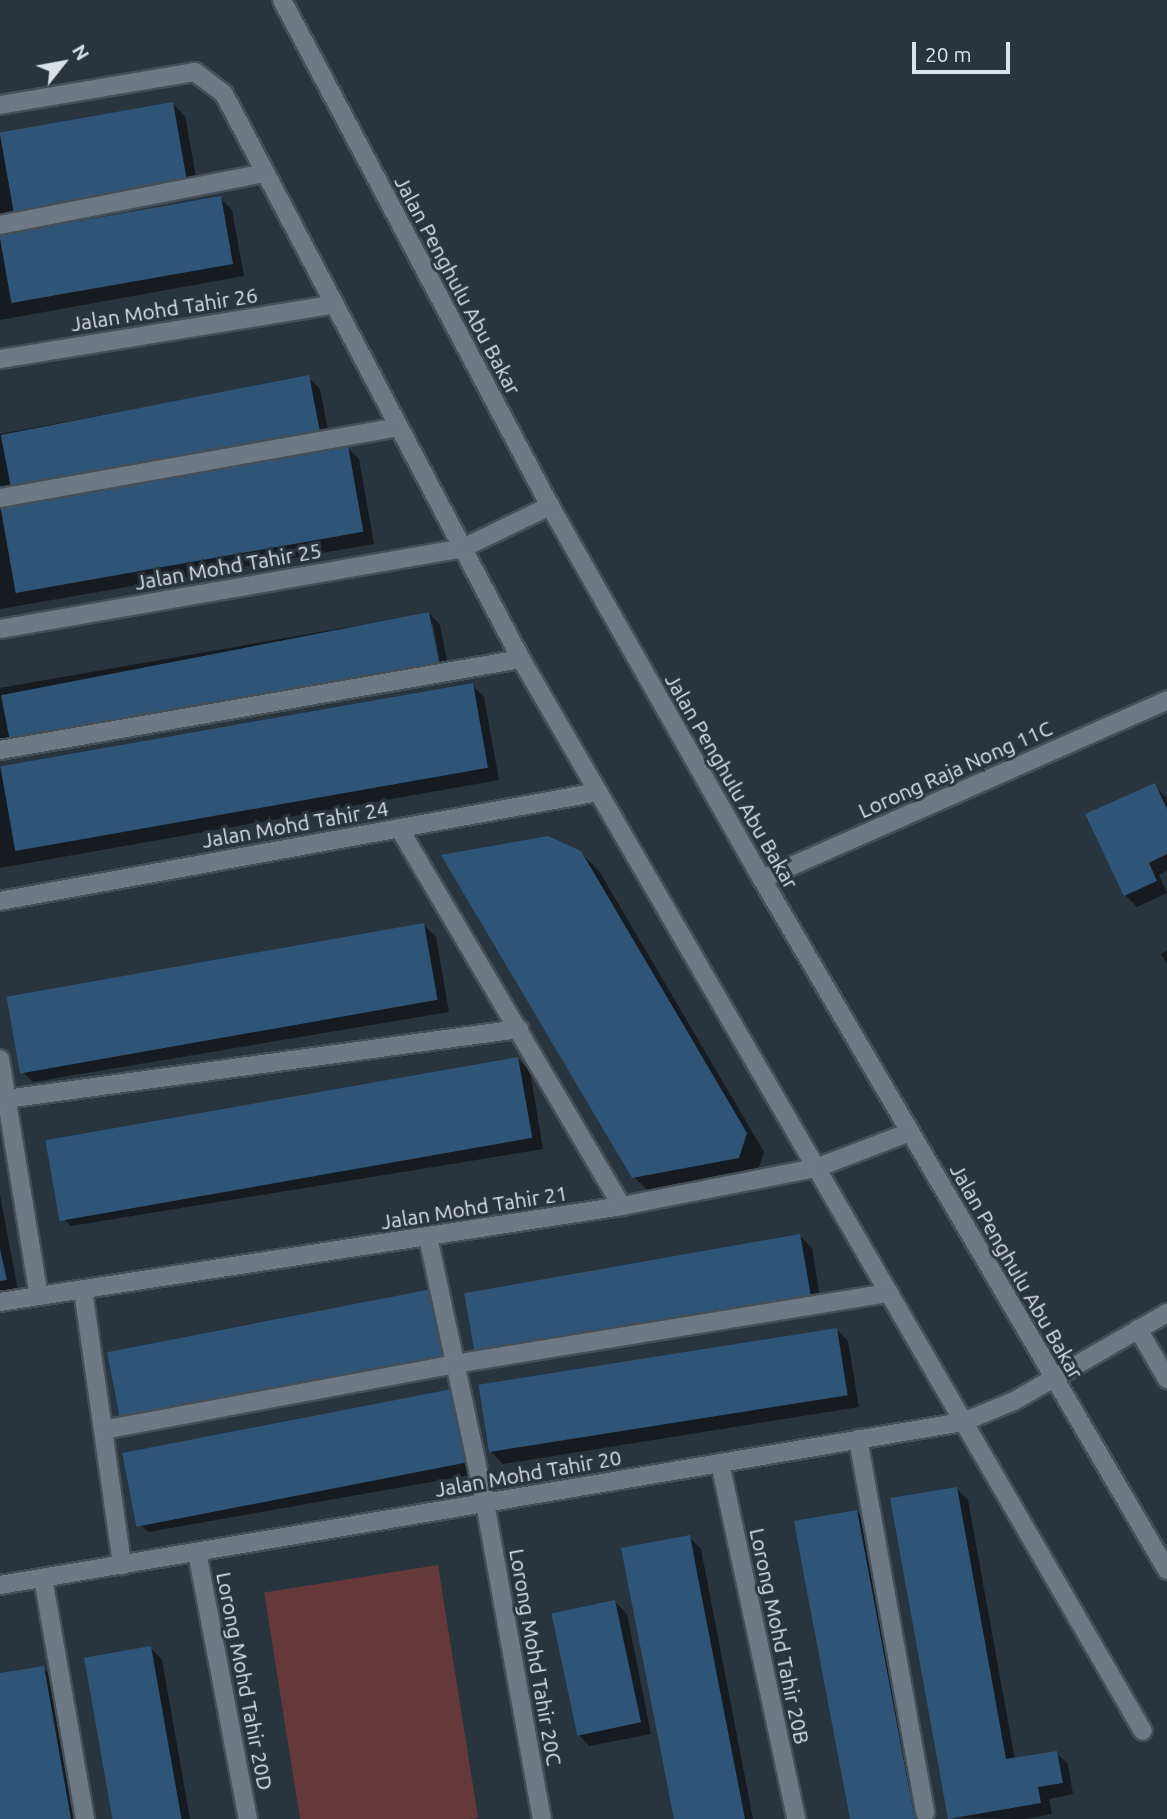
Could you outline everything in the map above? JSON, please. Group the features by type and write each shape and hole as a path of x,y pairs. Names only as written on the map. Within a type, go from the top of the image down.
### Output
{"street":[{"name":"Jalan Penghulu Abu Bakar","path":"282,0 550,506 762,879 1167,1570"},
{"path":"0,105 195,72 224,94 521,659 1143,1731"},
{"path":"0,225 265,173"},
{"name":"Jalan Mohd Tahir 26","path":"0,359 335,304"},
{"path":"0,498 399,427"},
{"name":"Jalan Mohd Tahir 25","path":"0,629 463,548 550,506"},
{"path":"0,750 521,659"},
{"name":"Lorong Raja Nong 11C","path":"762,879 1167,700"},
{"name":"Jalan Mohd Tahir 24","path":"0,901 598,792"},
{"path":"399,828 622,1206"},
{"path":"6,1099 519,1029"},
{"path":"0,1059 38,1296"},
{"name":"Jalan Mohd Tahir 21","path":"0,1302 622,1206 816,1168 910,1132"},
{"name":"Lorong Mohd Tahir 20C","path":"428,1237 485,1503 542,1819"},
{"path":"83,1290 122,1564"},
{"path":"103,1430 455,1364 889,1293"},
{"name":"Jalan Mohd Tahir 20","path":"0,1586 963,1422 1014,1401 1167,1312"},
{"path":"1138,1329 1167,1379"},
{"path":"858,1439 925,1813"},
{"name":"Lorong Mohd Tahir 20B","path":"720,1463 796,1819"},
{"name":"Lorong Mohd Tahir 20D","path":"197,1552 248,1819"},
{"path":"43,1578 85,1819"}],"shaded area":[{"path":"438,1565 478,1818 300,1819 264,1593"}],"building":[{"path":"173,102 187,183 14,213 0,133"},
{"path":"221,196 233,264 11,303 0,235"},
{"path":"309,375 320,434 12,494 1,435"},
{"path":"348,445 363,532 16,593 0,506"},
{"path":"429,612 440,670 12,753 1,695"},
{"path":"473,683 488,768 15,851 0,766"},
{"path":"1155,783 1167,809 1167,854 1149,863 1157,881 1124,896 1085,814"},
{"path":"548,836 581,851 747,1133 739,1158 632,1178 441,855"},
{"path":"424,923 438,1000 20,1073 6,997"},
{"path":"518,1057 532,1138 60,1221 45,1140"},
{"path":"800,1234 811,1298 475,1357 464,1293"},
{"path":"0,1249 7,1280 0,1281"},
{"path":"432,1289 445,1357 120,1420 107,1352"},
{"path":"837,1328 848,1395 489,1452 478,1385"},
{"path":"452,1389 466,1463 136,1527 122,1453"},
{"path":"957,1487 1006,1759 1057,1751 1063,1783 1038,1787 1041,1803 948,1819 890,1498"},
{"path":"857,1510 915,1819 850,1819 805,1581 794,1521"},
{"path":"690,1535 745,1819 674,1819 621,1548"},
{"path":"615,1600 641,1722 577,1736 551,1614"},
{"path":"151,1646 182,1819 112,1819 84,1658"},
{"path":"44,1666 71,1819 0,1819 0,1673"}]}
